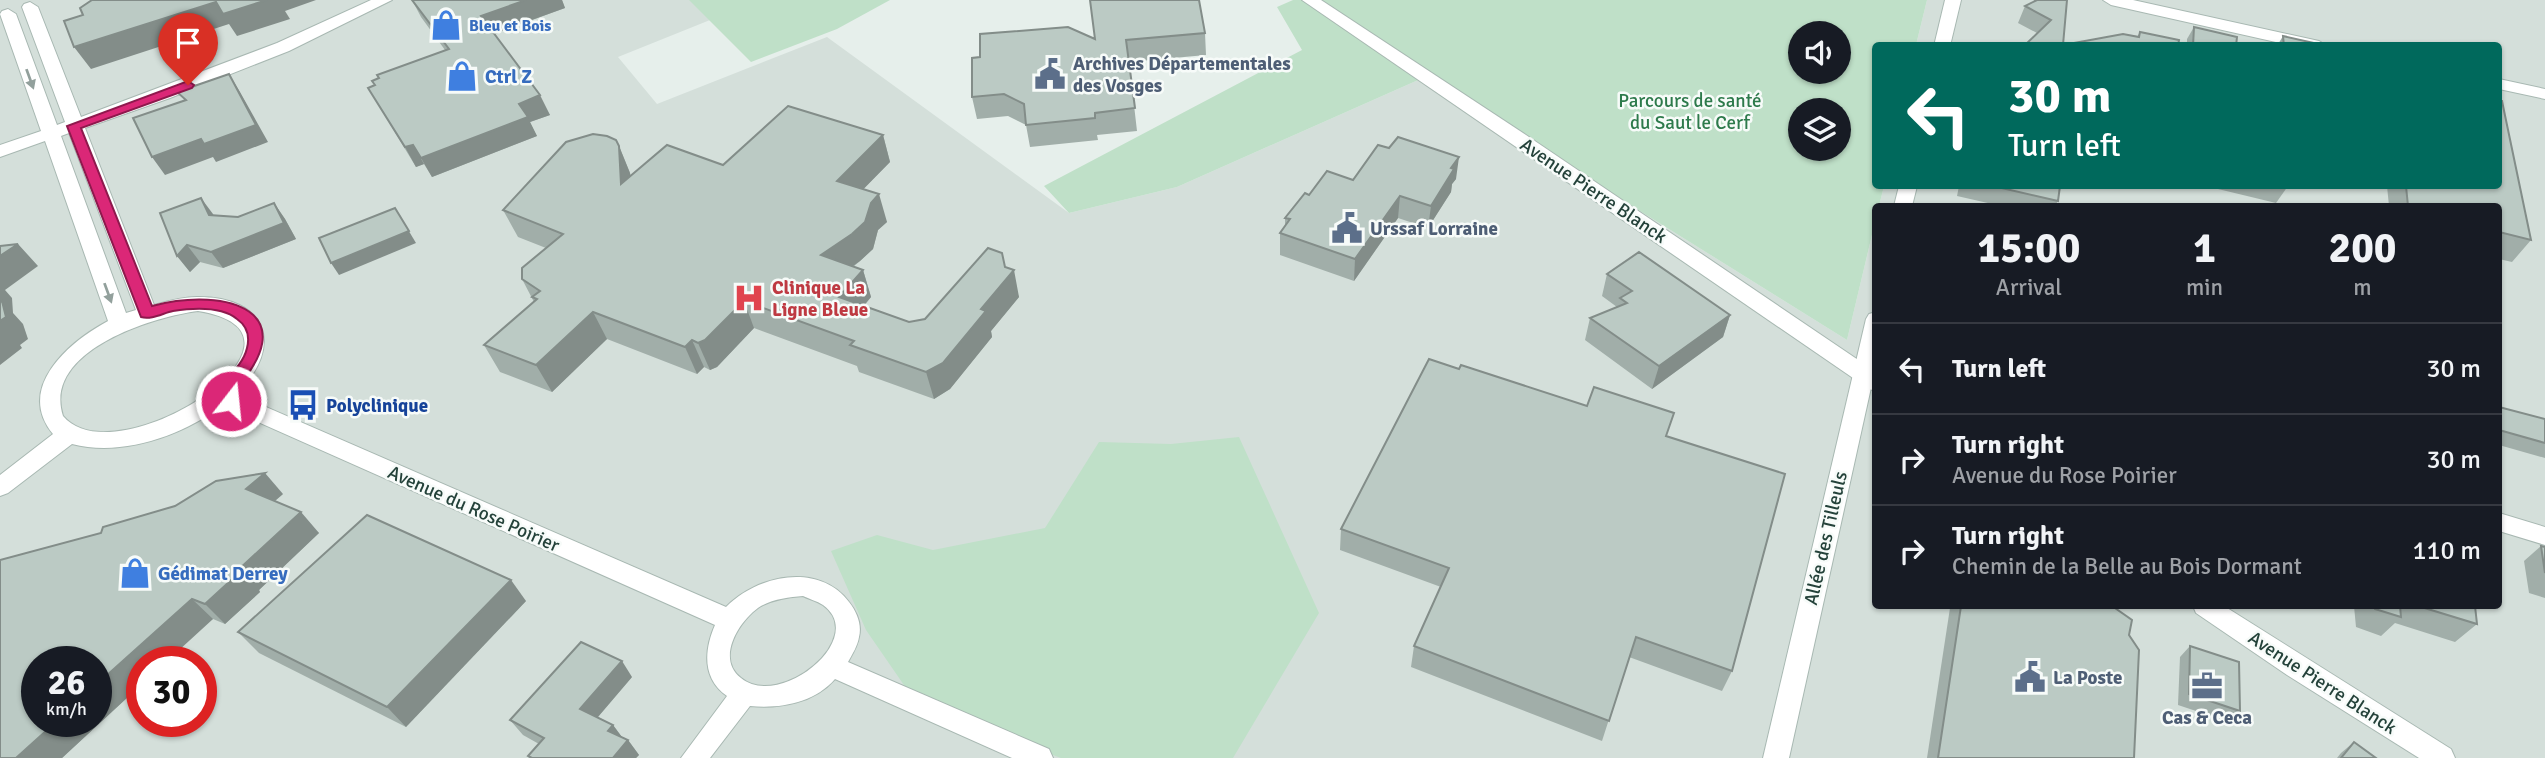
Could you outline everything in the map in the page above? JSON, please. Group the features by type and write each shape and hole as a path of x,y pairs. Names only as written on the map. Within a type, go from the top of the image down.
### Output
{"street":[{"path":"0,151 164,94 283,47 384,0"},
{"name":"Avenue Pierre Blanck","path":"1310,0 1531,147 1869,379"},
{"path":"1943,42 1953,0"},
{"path":"2111,0 2301,42"},
{"path":"120,325 4,15 37,4 73,126 147,313"},
{"path":"2502,86 2545,94"},
{"path":"209,304 238,311 250,320 256,333 255,348 246,369 220,396 193,414 140,435 93,440 69,433 55,423 48,409 49,392 58,374 95,339 147,313 173,306 209,304"},
{"name":"Allée des Tilleuls","path":"1776,758 1869,379 1872,353"},
{"name":"Avenue du Rose Poirier","path":"220,396 729,620"},
{"path":"0,487 69,433"},
{"path":"2502,523 2545,536"},
{"path":"795,587 824,591 838,601 847,615 848,623 844,650 833,667 801,690 762,697 745,693 730,684 720,671 717,654 720,637 729,620 745,605 764,593 795,587"},
{"name":"Avenue Pierre Blanck","path":"2209,609 2296,667 2442,758"},
{"path":"833,667 1040,758"},
{"path":"694,758 745,693"}],"shaded area":[{"path":"0,0 709,0 725,14 618,57 657,104 827,37 1069,213 1177,187 1425,77 1847,340 1872,235 1872,609 2502,609 2502,203 1880,203 1883,189 2502,189 2502,42 1917,42 1927,0 2545,0 2545,758 0,758"}],"green space":[{"path":"689,0 890,0 837,29 751,62"},
{"name":"Parcours de santé du Saut le Cerf","path":"1293,0 1927,0 1917,42 1872,42 1872,189 1883,189 1880,203 1872,203 1872,235 1847,340 1425,77 1177,187 1069,213 1044,186 1302,50 1277,7"},
{"path":"1239,437 1319,613 1233,758 1061,758 917,704 866,630 831,551 877,535 933,550 1045,528 1099,442 1171,444"}],"building":[{"path":"92,0 267,0 223,14 216,2 74,47 64,21 83,15 80,8"},
{"path":"412,0 526,0 481,16 540,95 519,104 528,117 421,158 413,145 405,147 368,88 375,85 372,81 379,78 377,75 449,49"},
{"name":"Archives Départementales des Vosges","path":"1090,0 1199,0 1205,33 1126,40 1135,108 1095,113 1095,118 1026,125 1024,104 1004,94 972,97 972,58 980,57 980,34 1068,27 1095,39"},
{"path":"2037,0 2067,0 2063,42 2028,42 2051,20 2025,6"},
{"path":"2194,27 2237,37 2236,42 2193,42"},
{"path":"2140,32 2179,40 2079,42 2123,34 2139,37"},
{"path":"2283,36 2310,42 2284,42"},
{"path":"229,74 256,125 204,144 201,139 152,157 133,118 186,100 177,92"},
{"path":"2502,101 2531,240 2502,233 2502,203 2408,203 2406,189 2502,189"},
{"path":"788,106 883,135 837,181 879,194 871,203 865,222 821,255 863,270 839,297 909,322 925,319 988,248 1002,253 1005,267 1014,270 981,309 986,311 943,363 926,372 850,345 854,341 744,301 705,340 698,343 692,340 685,347 593,312 536,365 484,345 537,299 532,297 540,291 522,279 522,268 563,234 503,210 566,142 593,134 616,140 619,146 621,184 667,145 723,165"},
{"path":"1398,137 1459,157 1431,206 1400,196 1355,259 1280,233 1290,219 1285,218 1305,193 1309,195 1327,171 1353,180 1378,145 1389,148"},
{"path":"2006,189 2060,189 2058,201"},
{"path":"201,198 209,215 238,217 274,203 284,223 211,252 187,245 177,256 160,213"},
{"path":"395,208 409,231 331,263 319,238"},
{"path":"18,244 0,256 0,246"},
{"path":"1639,252 1730,315 1659,366 1590,318 1627,303 1620,298 1632,291 1607,274"},
{"path":"2,301 6,317 0,321 0,302"},
{"path":"1429,359 1459,369 1461,365 1587,406 1594,387 1674,413 1666,436 1785,474 1732,671 1636,637 1609,721 1414,646 1449,568 1341,529"},
{"path":"2502,408 2545,419 2545,443 2502,431"},
{"path":"265,473 246,489 301,512 205,604 192,599 140,646 126,646 126,658 112,671 112,646 21,646 21,737 39,737 16,758 0,758 0,560 101,533 103,527 175,506 216,481"},
{"path":"367,515 511,580 387,707 238,632"},
{"path":"2541,546 2545,547 2545,573"},
{"name":"La Poste","path":"1961,609 2116,609 2132,620 2129,635 2139,650 2134,758 1938,758"},
{"path":"2375,609 2400,609 2401,617"},
{"path":"2428,609 2475,609 2477,624"},
{"path":"581,642 622,661 580,709 613,725 608,731 628,740 613,758 532,758 528,756 544,738 510,720"},
{"path":"2190,646 2239,662 2240,711 2189,694"},
{"path":"2354,742 2376,758 2341,758"}],"place":[{"name":"Bleu et Bois","path":"446,25"},
{"name":"Archives Départementales des Vosges","path":"1050,74"},
{"name":"Ctrl Z","path":"462,76"},
{"name":"Urssaf Lorraine","path":"1347,228"},
{"name":"Clinique La Ligne Bleue","path":"749,298"},
{"name":"Polyclinique","path":"303,405"},
{"name":"Gédimat Derrey","path":"135,573"},
{"name":"La Poste","path":"2030,677"},
{"name":"Cas & Ceca","path":"2207,686"}],"route":[{"path":"188,85 73,126 147,313 173,306 220,305 238,311 250,320 256,333 255,348 246,369 220,396 231,401"}]}
